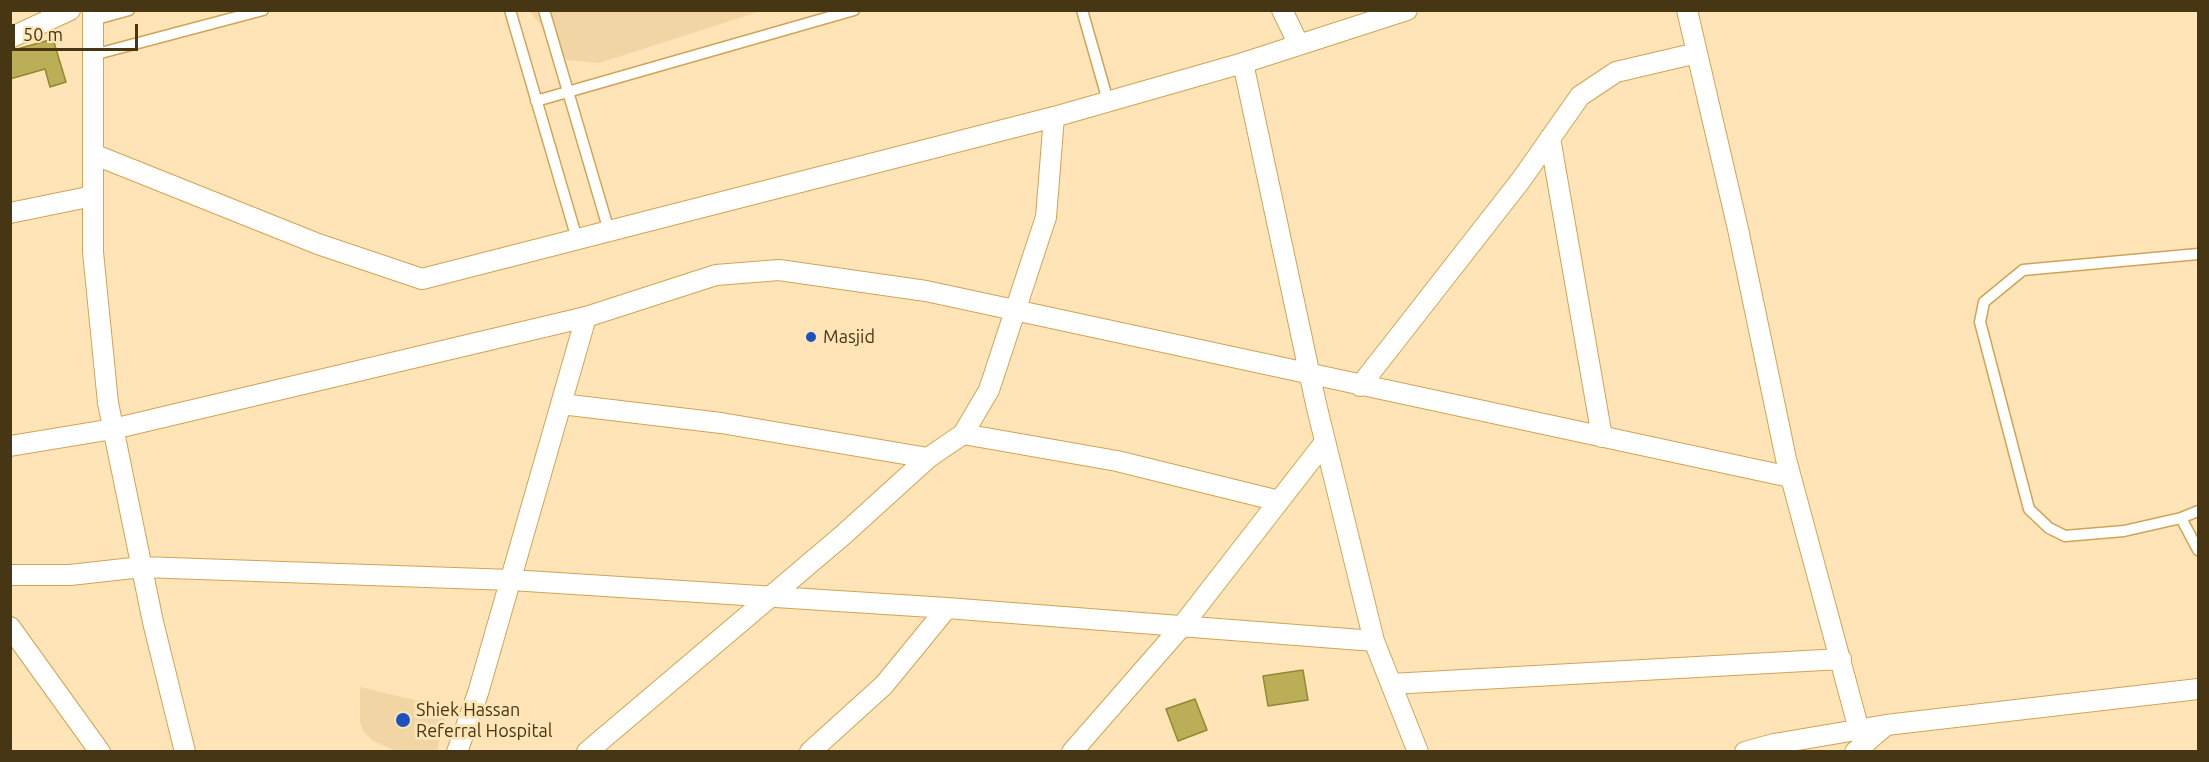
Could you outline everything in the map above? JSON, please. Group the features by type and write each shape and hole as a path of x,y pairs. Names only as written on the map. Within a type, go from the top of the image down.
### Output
{"street":[{"path":"10,38 70,10"},
{"path":"1282,10 1299,45"},
{"path":"93,154 318,244 422,279 1054,117 1243,63 1407,10"},
{"path":"1687,10 1791,477 1859,729"},
{"path":"93,15 93,252 113,429 185,752"},
{"path":"1360,386 1580,96 1616,72 1697,53"},
{"path":"1243,63 1325,442 1374,641 1418,752"},
{"path":"587,752 842,537 928,458 963,434 989,390 1046,216 1054,117"},
{"path":"1550,138 1602,437"},
{"path":"10,213 93,196"},
{"path":"10,446 113,429 586,317 716,275 779,270 926,291 1791,477"},
{"path":"457,752 478,693 586,317"},
{"path":"561,404 721,423 928,458"},
{"path":"963,434 1117,461 1279,501"},
{"path":"1072,752 1182,626 1325,442"},
{"path":"10,575 70,575 142,567 511,580 947,608 1374,641"},
{"path":"810,752 884,685 947,608"},
{"path":"10,627 100,752"},
{"path":"1391,684 1840,659"},
{"path":"1745,752 1773,744 1886,725 2199,689"},
{"path":"1855,752 1886,725"}],"lane":[{"path":"93,15 129,10"},
{"path":"93,55 263,10"},
{"path":"510,10 577,239"},
{"path":"544,10 609,231"},
{"path":"536,101 854,10"},
{"path":"1082,10 1108,101"},
{"path":"2199,254 2023,270 1984,303 1980,322 2029,509 2049,528 2066,536 2124,531 2181,518 2199,511"},
{"path":"2181,518 2199,550"}],"shaded area":[{"path":"530,11 761,11 599,63 567,60"},
{"name":"Shiek Hassan Referral Hospital","path":"360,687 448,708 437,751 396,751 372,740 364,732 360,722"}],"building":[{"path":"53,39 66,82 50,87 45,69 10,79 10,51"},
{"path":"1303,670 1308,700 1268,706 1263,676"},
{"path":"1195,699 1207,730 1178,741 1166,709"}],"place":[{"name":"Masjid","path":"811,337"},
{"name":"Shiek Hassan Referral Hospital","path":"403,720"}]}
